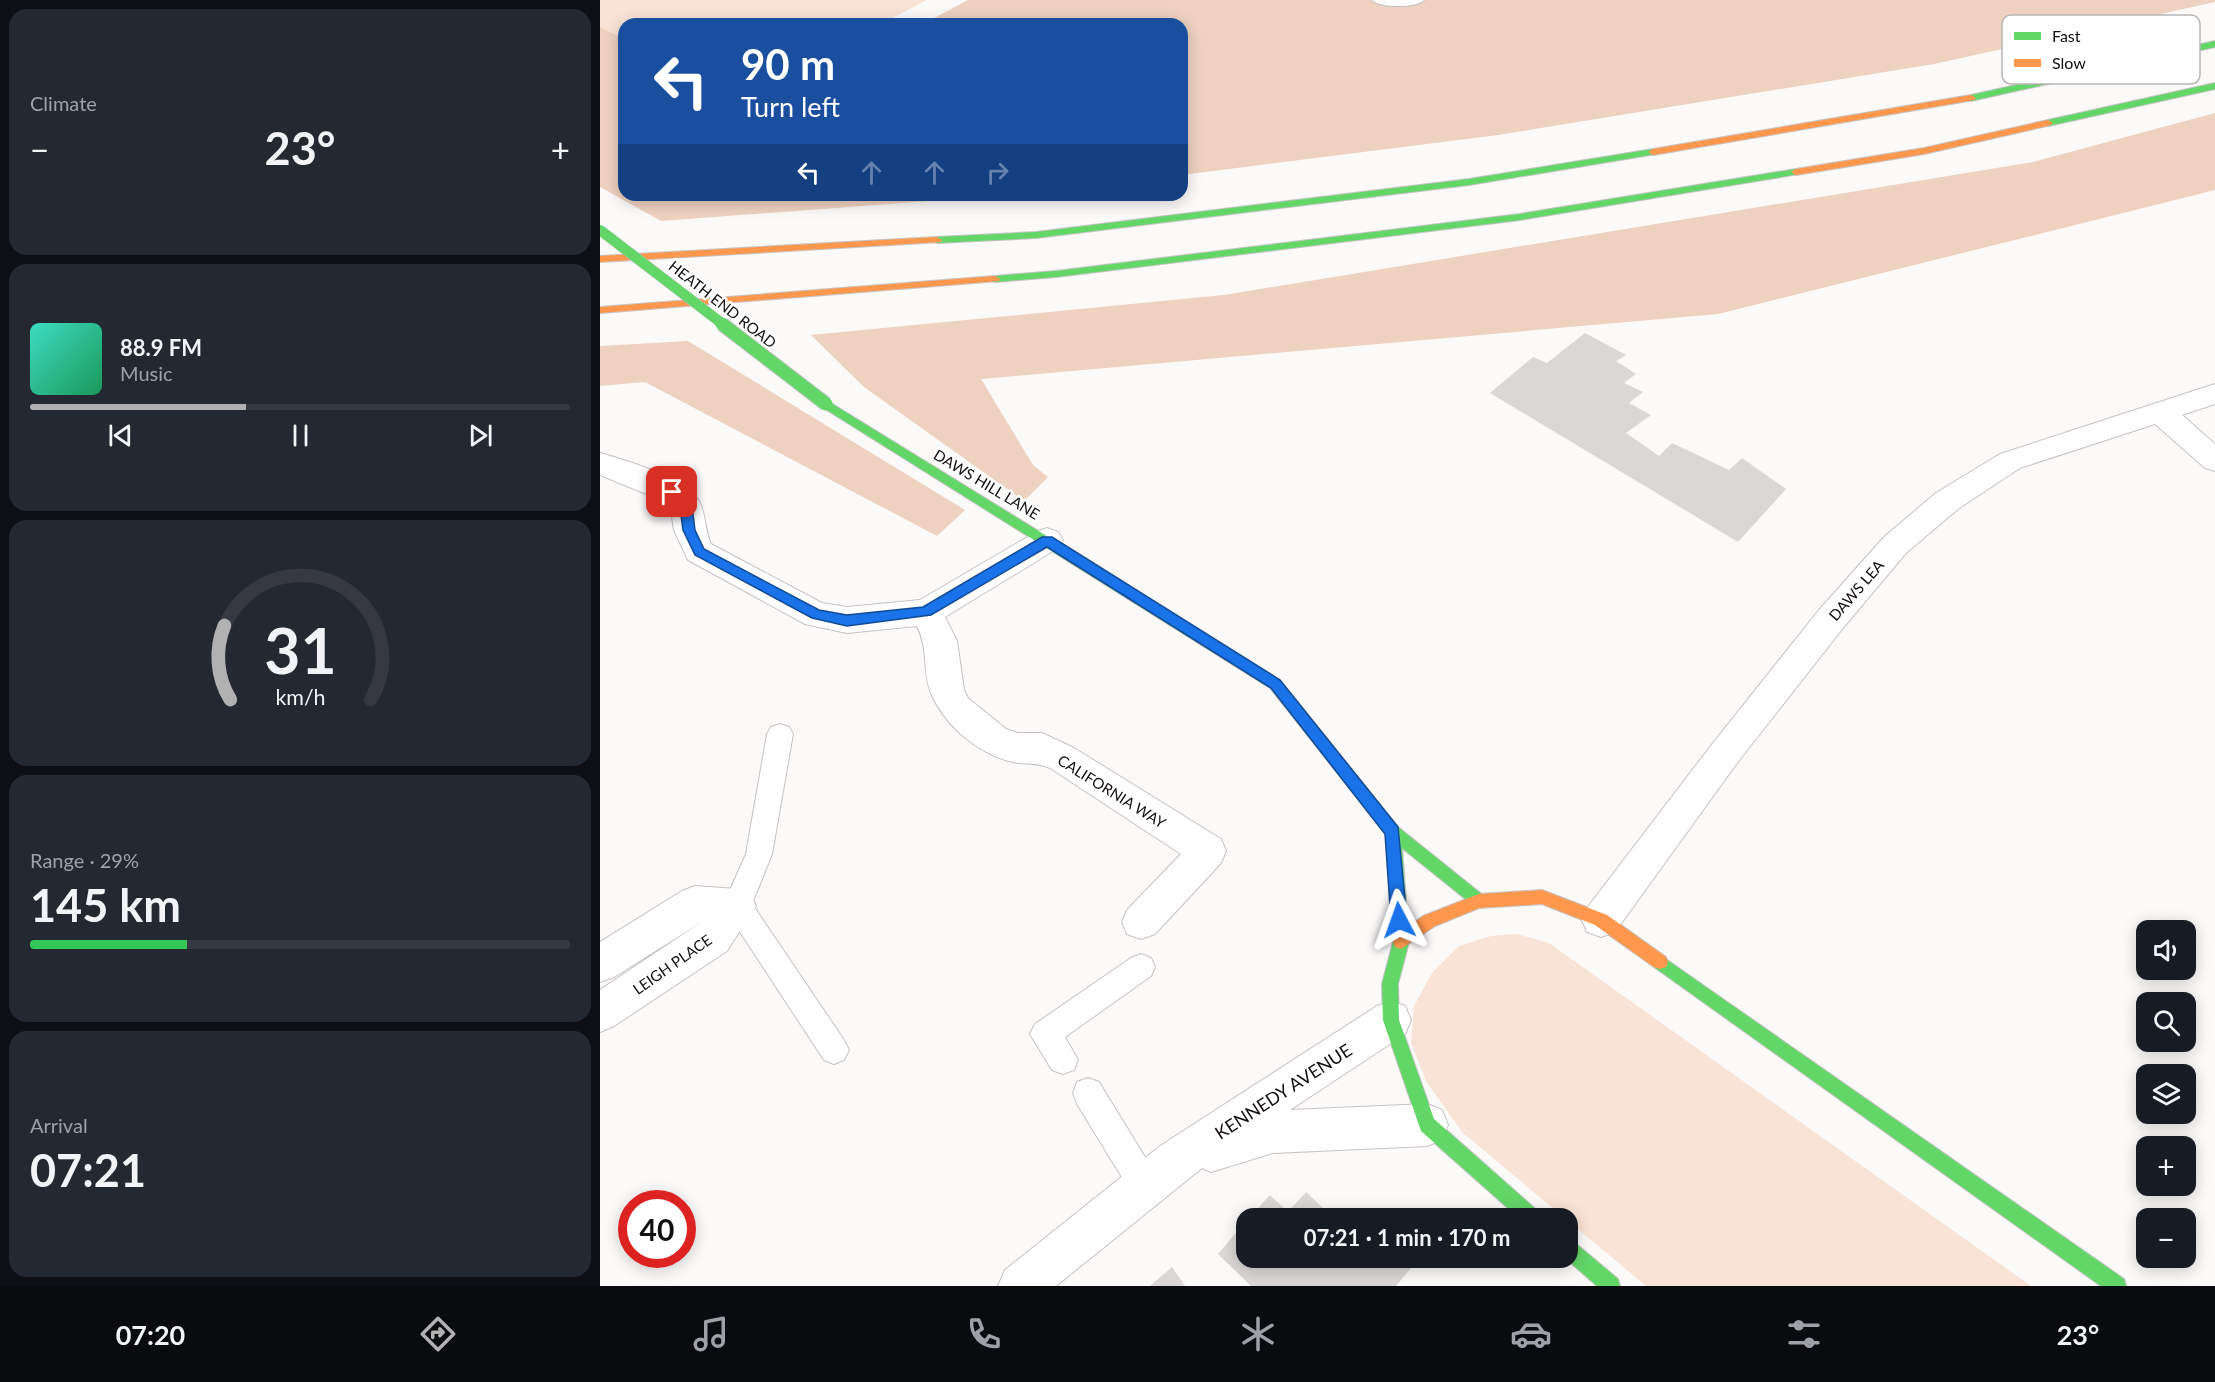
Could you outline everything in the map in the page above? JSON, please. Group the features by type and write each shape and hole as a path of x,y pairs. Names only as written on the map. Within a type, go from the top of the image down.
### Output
{"main road":[{"path":"2200,47 2215,44"},
{"path":"600,260 1036,235 1469,182 1931,107 2035,84"},
{"path":"600,310 1056,274 1520,217 1924,151 2215,86"},
{"name":"HEATH END ROAD","path":"600,230 826,404"},
{"name":"DAWS HILL LANE","path":"826,404 1275,684 1393,832 1479,901"},
{"path":"1393,832 1401,942 1390,984 1391,1020 1427,1125 1522,1208"},
{"path":"1401,942 1429,921 1479,901 1542,897 1601,920 2117,1285"},
{"path":"1578,1257 1611,1286"}],"street":[{"name":"DAWS LEA","path":"1601,920 1739,735 1831,619 1895,545 1947,501 2010,461 2215,394"},
{"path":"2161,412 2215,461"},
{"path":"600,463 672,492 686,506 689,530 699,552 816,615 847,621 926,612 1047,540"},
{"name":"CALIFORNIA WAY","path":"926,612 941,641 947,691 956,708 994,740 1018,748 1042,748 1062,758 1208,851 1141,922"},
{"path":"600,964 695,903 737,906"},
{"name":"LEIGH PLACE","path":"600,1013 713,938 737,906"},
{"name":"KENNEDY AVENUE","path":"1021,1286 1160,1173 1391,1020"},
{"name":"KENNEDY AVENUE","path":"1160,1173 1273,1132 1427,1125"}],"lane":[{"path":"1380,0 1416,0"},
{"path":"780,734 759,854 737,906 834,1050"},
{"path":"1063,1060 1045,1034 1141,967"},
{"path":"1088,1093 1160,1173"}],"shaded area":[{"path":"600,0 927,0 892,18 618,18 618,36 600,27"},
{"path":"968,0 2215,0 2215,2 2156,15 2002,15 2002,49 1934,64 1498,135 1188,174 1188,18 934,18"},
{"path":"600,27 618,36 618,197 600,187"},
{"path":"2215,113 2215,190 1718,314 981,379 1033,465 1048,477 1024,501 864,387 811,335 1224,295 2033,162"},
{"path":"625,201 929,201 661,221"},
{"path":"688,341 965,510 937,536 645,382 600,386 600,346"},
{"path":"1517,934 1549,943 2031,1286 1646,1286 1578,1229 1578,1208 1553,1208 1462,1132 1426,1081 1411,1043 1414,1006 1432,973 1459,946 1491,936"}],"building":[{"path":"1585,333 1626,355 1616,361 1636,374 1624,383 1643,392 1629,403 1651,415 1626,433 1659,456 1672,443 1729,470 1742,458 1786,489 1738,542 1490,393 1533,357 1547,363"},
{"path":"1306,1192 1323,1208 1292,1208"},
{"path":"1270,1195 1284,1208 1258,1208"},
{"path":"1236,1233 1236,1268 1411,1268 1396,1286 1251,1286 1218,1254"},
{"path":"1172,1267 1185,1286 1150,1286"}],"traffic: fast":[{"path":"2200,47 2215,44"},
{"path":"1971,98 2034,84"},
{"path":"2048,123 2215,86"},
{"path":"937,240 1036,235 1469,182 1653,152"},
{"path":"995,279 1056,274 1520,217 1796,172"},
{"path":"600,230 826,404"},
{"path":"826,404 1275,684 1393,832 1479,901"},
{"path":"1393,832 1401,942 1390,984 1391,1020 1427,1125 1522,1208"},
{"path":"1660,962 2117,1286"},
{"path":"1578,1257 1611,1286"}],"traffic: slow":[{"path":"1653,152 1971,98"},
{"path":"1796,172 1924,151 2048,123"},
{"path":"600,259 937,240"},
{"path":"600,310 995,279"},
{"path":"1401,942 1429,921 1479,901 1542,897 1601,920 1660,962"}],"route":[{"path":"672,492 686,506 689,530 699,552 816,615 847,621 926,612 1047,540 1275,684 1393,832 1399,920"}]}
